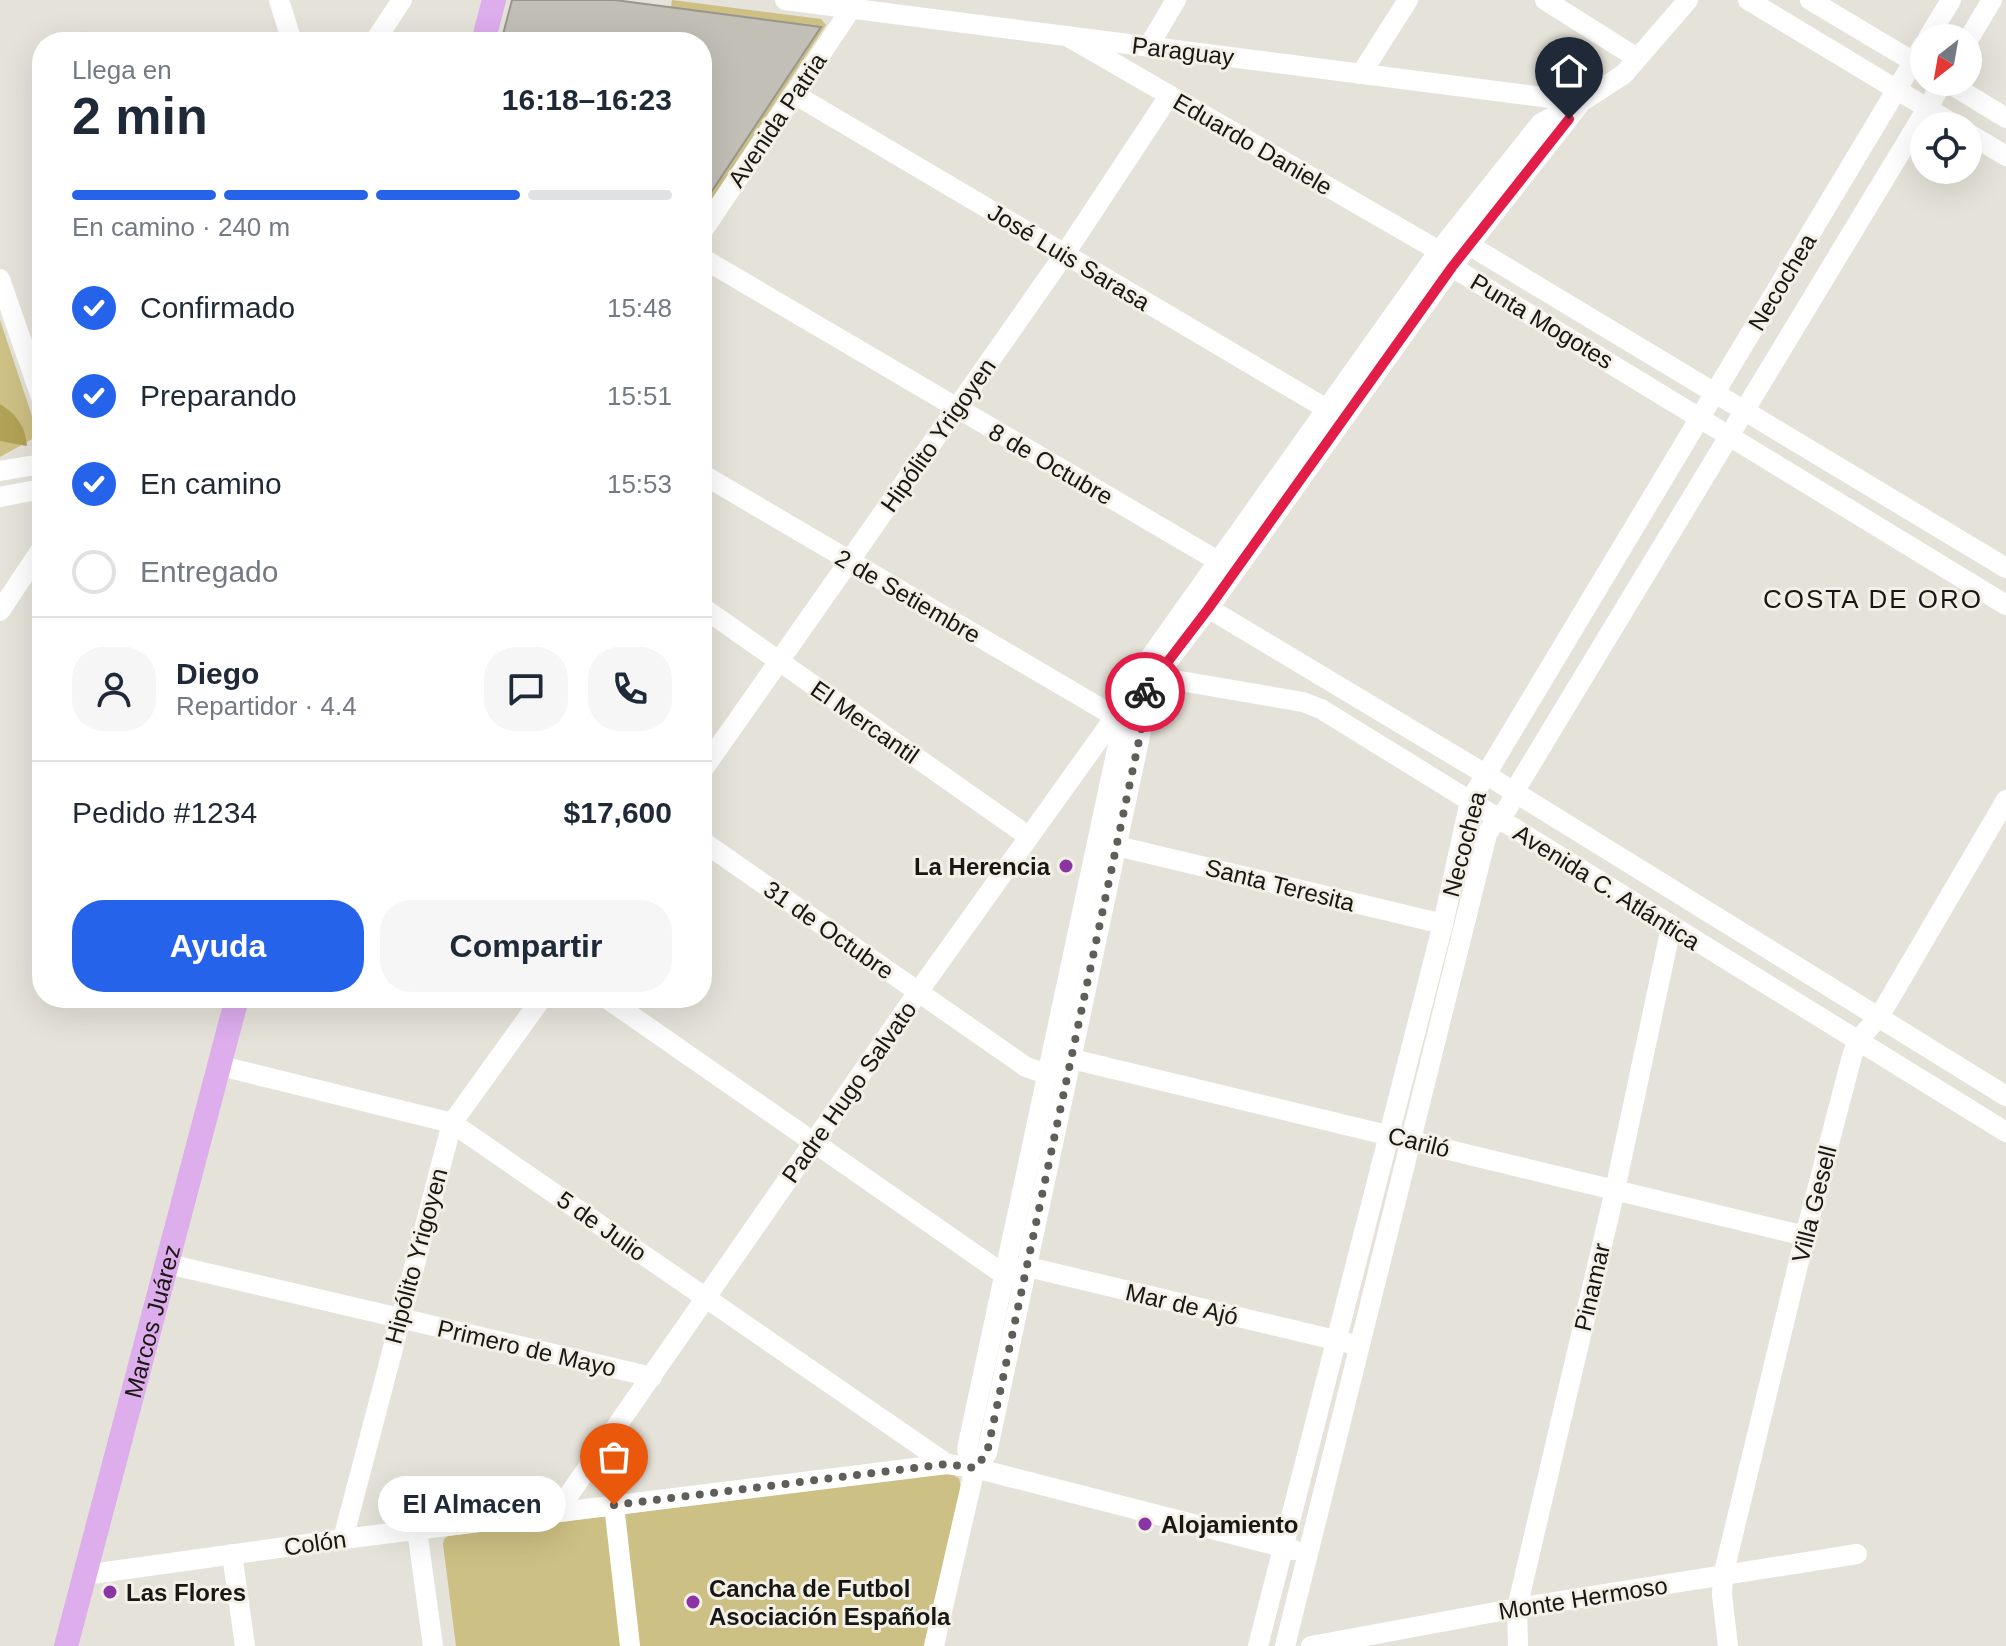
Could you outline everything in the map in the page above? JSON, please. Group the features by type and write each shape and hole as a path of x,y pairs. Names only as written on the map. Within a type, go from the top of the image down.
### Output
{"main road":[{"path":"486,32 494,0"},
{"name":"Marcos Juárez","path":"66,1646 235,1008"}],"street":[{"path":"279,0 289,32"},
{"path":"381,32 402,0"},
{"name":"Paraguay","path":"785,0 1581,102"},
{"path":"926,18 937,0"},
{"path":"1148,47 1176,0"},
{"path":"1361,74 1408,0"},
{"path":"1545,0 1637,58"},
{"name":"Padre Hugo Salvato","path":"1637,58 1671,0"},
{"name":"Padre Hugo Salvato","path":"557,1512 918,992 1145,675 1151,656 1200,604 1541,123 1624,74 1688,0"},
{"path":"1748,0 1934,112"},
{"path":"1810,0 1910,52"},
{"path":"1936,24 1951,0"},
{"path":"1978,24 1992,0"},
{"name":"Avenida Patria","path":"712,217 851,9"},
{"name":"Eduardo Daniele","path":"1067,36 1445,259"},
{"name":"Necochea","path":"1258,1646 1443,924 1470,801 1897,89 1910,72"},
{"name":"José Luis Sarasa","path":"794,94 1335,414"},
{"name":"Hipólito Yrigoyen","path":"712,757 1064,255 1169,96"},
{"name":"Necochea","path":"1285,1646 1487,834 1496,818 1505,813 1512,802 1514,792 1935,96"},
{"path":"1969,96 2006,118"},
{"name":"Padre Hugo Salvato","path":"1469,245 1581,102"},
{"path":"1982,141 2006,156"},
{"name":"Punta Mogotes","path":"2006,568 1469,245 1445,259 2006,605"},
{"name":"8 de Octubre","path":"712,264 1227,567"},
{"path":"0,279 32,371"},
{"path":"0,471 32,466"},
{"name":"2 de Setiembre","path":"712,480 1114,716"},
{"path":"0,497 32,491"},
{"path":"0,611 32,563"},
{"name":"Avenida C. Atlántica","path":"1200,604 1485,774 2006,1096"},
{"name":"El Mercantil","path":"712,614 1028,836"},
{"path":"934,1646 975,1468 987,1453 1028,1267 1144,717 1145,675"},
{"name":"Avenida C. Atlántica","path":"1145,675 1312,706 1339,720 2006,1132"},
{"path":"975,1468 967,1449 1006,1276 1042,1073 1121,731 1114,716 1144,717"},
{"name":"Villa Gesell","path":"1728,1646 1723,1576 1805,1236 1858,1040 1879,1017 2006,800"},
{"name":"Santa Teresita","path":"1117,846 1443,924"},
{"name":"31 de Octubre","path":"712,848 1026,1067 1042,1073"},
{"name":"Pinamar","path":"1518,1646 1517,1608 1615,1190 1671,927"},
{"name":"Hipólito Yrigoyen","path":"343,1539 452,1123 535,1008"},
{"path":"620,1008 1006,1276"},
{"path":"1042,1073 1072,1059"},
{"name":"Cariló","path":"1072,1059 1805,1236"},
{"name":"5 de Julio","path":"221,1066 452,1123 947,1464"},
{"name":"Primero de Mayo","path":"168,1264 652,1377"},
{"path":"1006,1276 1028,1267"},
{"name":"Mar de Ajó","path":"1028,1267 1360,1346"},
{"name":"Colón","path":"84,1575 343,1539 947,1464 975,1468 1308,1553"},
{"path":"614,1505 630,1646"},
{"path":"417,1530 433,1646"},
{"path":"232,1554 245,1646"},
{"name":"Monte Hermoso","path":"1311,1646 1517,1608 1857,1554"}],"shaded area":[{"path":"672,0 821,19 826,25 712,199 712,191 817,32 671,7"},
{"path":"0,320 32,416 32,439 0,457"},
{"path":"0,404 19,422 27,446 0,441"},
{"name":"Cancha de Futbol Asociación Española","path":"950,1473 959,1478 961,1488 925,1646 456,1646 443,1544 448,1536"}],"building":[{"path":"512,0 615,0 821,27 712,191 712,32 504,32"}],"way so far":[{"path":"614,1505 947,1464 975,1468 987,1453 1144,717 1145,692"}],"place":[{"name":"La Herencia","path":"1066,866"},
{"name":"El Almacen","path":"614,1505"},
{"name":"Alojamiento","path":"1145,1524"},
{"name":"Las Flores","path":"110,1592"},
{"name":"Cancha de Futbol Asociación Española","path":"693,1602"}],"district":[{"name":"COSTA DE ORO","path":"1873,599"}],"route":[{"path":"1145,692 1145,675 1166,664 1208,609 1452,267 1569,119"}]}
